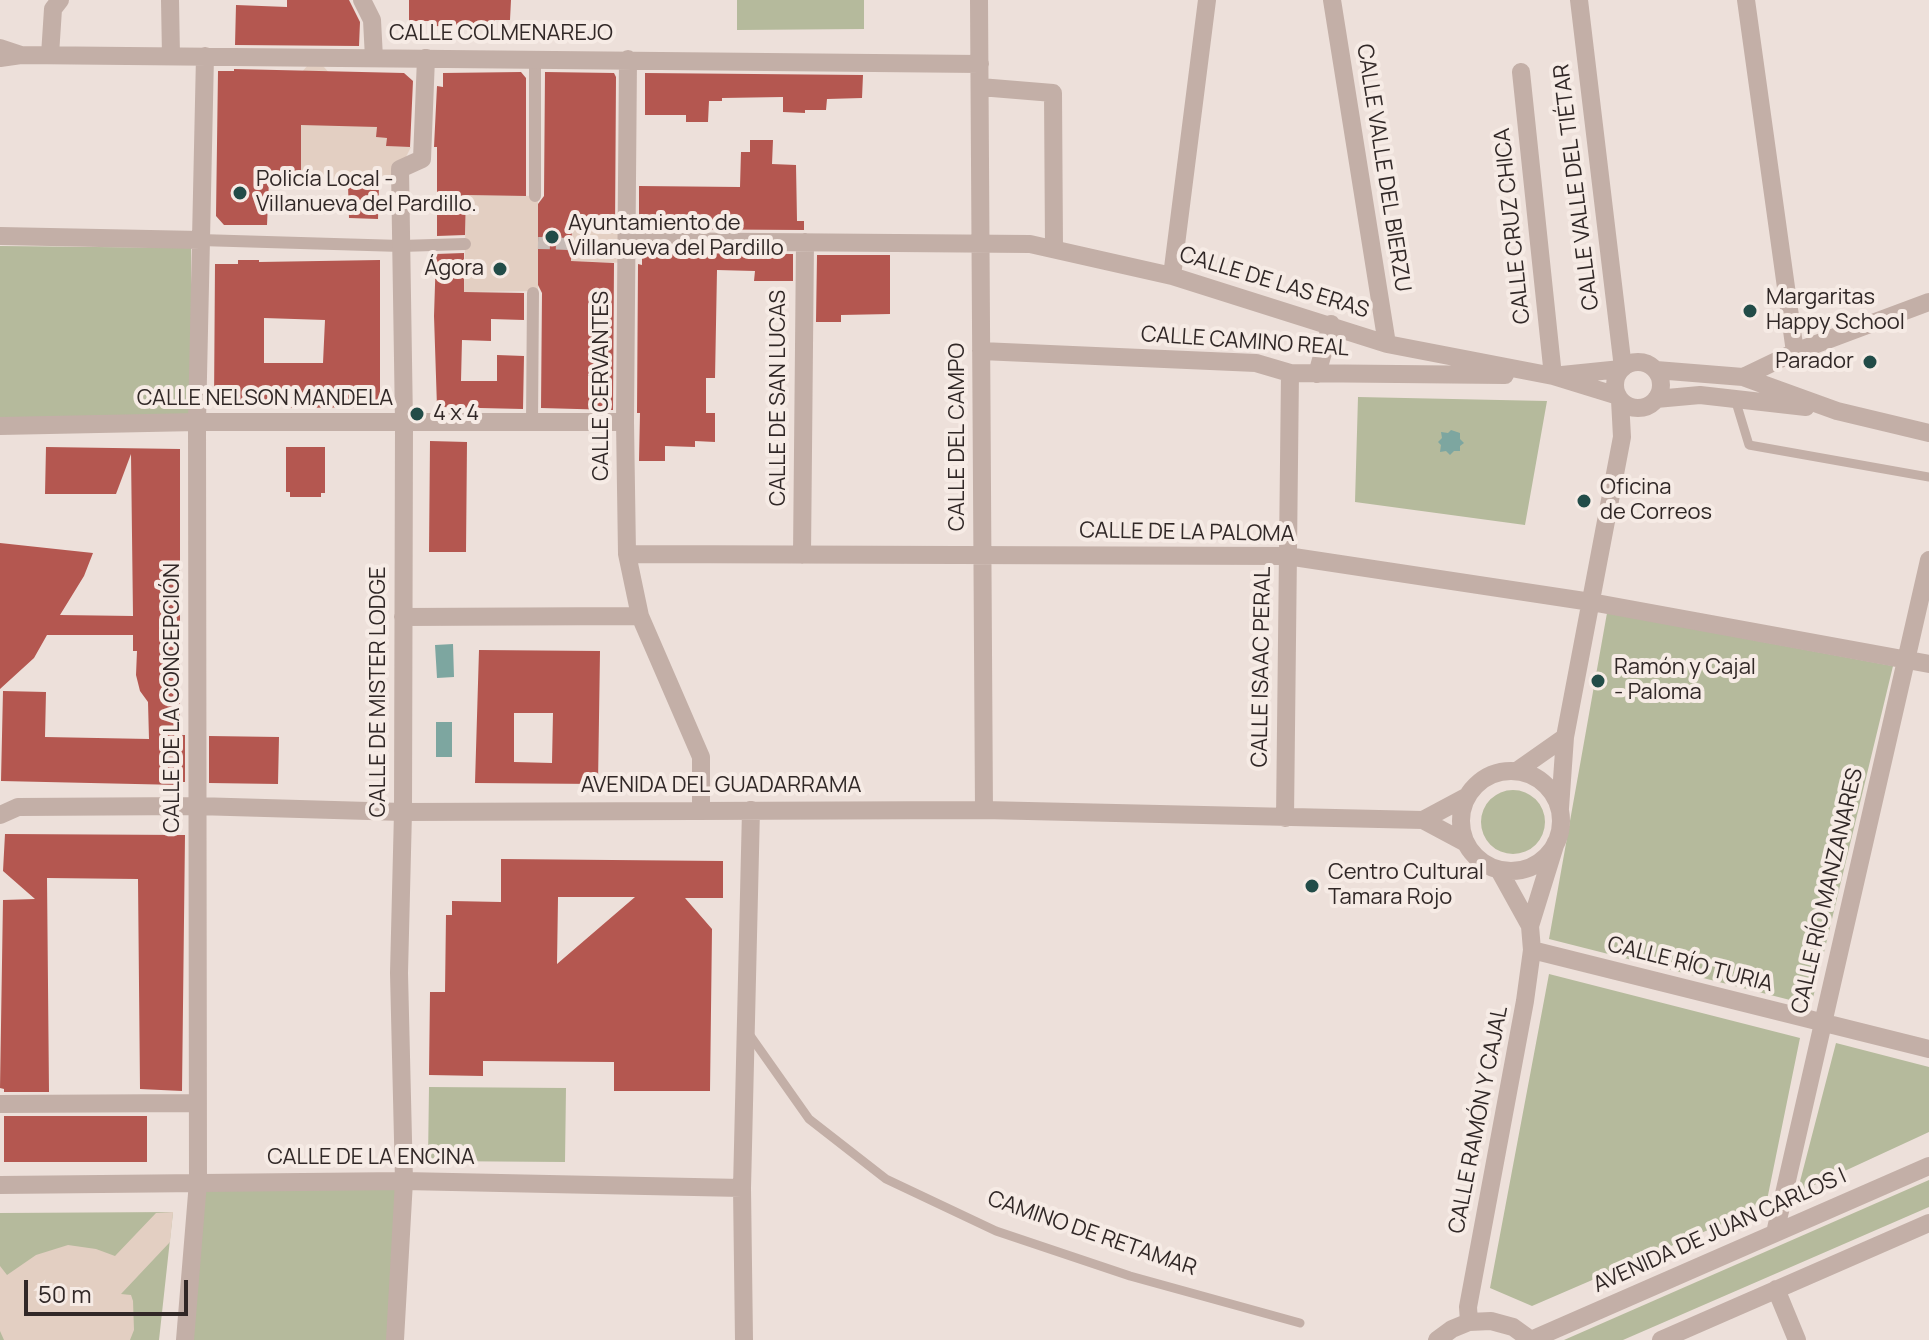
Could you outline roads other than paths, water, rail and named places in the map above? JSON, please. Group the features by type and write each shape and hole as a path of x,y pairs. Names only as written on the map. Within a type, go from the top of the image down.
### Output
{"street":[{"path":"50,55 53,9 60,0"},
{"path":"170,0 171,56"},
{"path":"362,0 372,20 374,58"},
{"name":"CALLE DEL CAMPO","path":"979,0 984,810"},
{"path":"1172,276 1207,0"},
{"name":"CALLE VALLE DEL BIERZU","path":"1332,0 1387,344"},
{"name":"CALLE VALLE DEL TIÉTAR","path":"1579,0 1622,368"},
{"path":"1746,0 1795,352"},
{"name":"CALLE COLMENAREJO","path":"0,48 21,55"},
{"name":"CALLE COLMENAREJO","path":"0,58 50,55 980,64"},
{"name":"CALLE DE LA CONCEPCIÓN","path":"185,1340 198,1182 197,422 205,56"},
{"name":"CALLE DE MISTER LODGE","path":"395,1340 404,1181 399,973 403,812 404,423 400,169 422,159 426,58"},
{"path":"535,59 535,196"},
{"name":"CALLE CERVANTES","path":"628,59 627,554 640,616 701,757 701,810"},
{"name":"CALLE CRUZ CHICA","path":"1521,72 1553,376"},
{"path":"980,87 1053,93 1054,248"},
{"path":"0,236 401,246 465,244"},
{"name":"CALLE DE LAS ERAS","path":"627,241 1030,244 1172,276 1387,344 1553,376"},
{"name":"CALLE DE SAN LUCAS","path":"802,555 805,242"},
{"path":"532,423 533,293"},
{"path":"1743,377 1795,352 1929,302"},
{"path":"1317,374 1331,324"},
{"name":"CALLE CAMINO REAL","path":"981,351 1256,363 1290,373 1317,374 1553,376 1622,368"},
{"path":"1560,808 1545,783 1518,770 1502,771 1476,785 1466,797 1460,820 1466,843 1474,855 1499,870 1516,871 1532,866 1546,856 1556,842 1561,826 1565,737 1622,437 1615,382 1622,368 1643,362 1656,370 1743,377 1837,411 1929,433"},
{"path":"1622,437 1638,408 1656,399 1661,381 1656,370"},
{"name":"CALLE ISAAC PERAL","path":"1285,818 1290,373"},
{"name":"CALLE CAMINO REAL","path":"1553,376 1619,398"},
{"path":"1656,399 1700,395 1837,411"},
{"path":"1619,398 1638,408"},
{"name":"CALLE NELSON MANDELA","path":"0,426 197,422 625,422"},
{"name":"CALLE DE LA PALOMA","path":"627,554 1287,556 1591,602 1929,664"},
{"name":"CALLE RÍO MANZANARES","path":"1775,1233 1929,560"},
{"path":"403,617 640,616"},
{"path":"1518,770 1565,737"},
{"name":"AVENIDA DEL GUADARRAMA","path":"1423,820 1466,797"},
{"name":"AVENIDA DEL GUADARRAMA","path":"0,798 18,807"},
{"name":"AVENIDA DEL GUADARRAMA","path":"0,815 18,807 196,806 403,812 984,810 1423,820 1466,843"},
{"path":"744,1340 742,1188 751,810"},
{"name":"CALLE RAMÓN Y CAJAL","path":"1469,1322 1468,1307 1525,1001 1532,950 1530,926 1556,842"},
{"name":"CALLE RAMÓN Y CAJAL","path":"1499,870 1530,926"},
{"name":"CALLE RÍO TURIA","path":"1532,950 1929,1049"},
{"path":"0,1104 198,1103"},
{"name":"AVENIDA DE JUAN CARLOS I","path":"1531,1340 1929,1166"},
{"name":"CALLE DE LA ENCINA","path":"0,1185 404,1181 742,1188"},
{"path":"1661,1340 1929,1223"},
{"path":"1776,1289 1797,1340"},
{"path":"1437,1340 1469,1322 1491,1321 1513,1327 1531,1340"}],"lane":[{"path":"1735,399 1749,445 1929,477"},
{"name":"CAMINO DE RETAMAR","path":"747,1031 809,1119 886,1179 996,1231 1130,1276 1300,1323"}],"water":[{"path":"1451,430 1460,433 1464,443 1460,451 1450,455 1446,451 1440,452 1438,442 1442,438 1441,432"},
{"path":"453,644 454,677 437,678 435,645"},
{"path":"436,722 452,722 452,757 436,757"}],"tunnel":[{"path":"538,243 571,244"}],"place":[{"name":"Policía Local - Villanueva del Pardillo.","path":"240,193"},
{"name":"Ayuntamiento de Villanueva del Pardillo","path":"552,237"},
{"name":"Ágora","path":"500,269"},
{"name":"Margaritas Happy School","path":"1750,311"},
{"name":"Parador","path":"1870,362"},
{"name":"4 x 4","path":"417,414"},
{"name":"Oficina de Correos","path":"1584,501"},
{"name":"Ramón y Cajal - Paloma","path":"1598,681"},
{"name":"Centro Cultural Tamara Rojo","path":"1312,886"}]}
